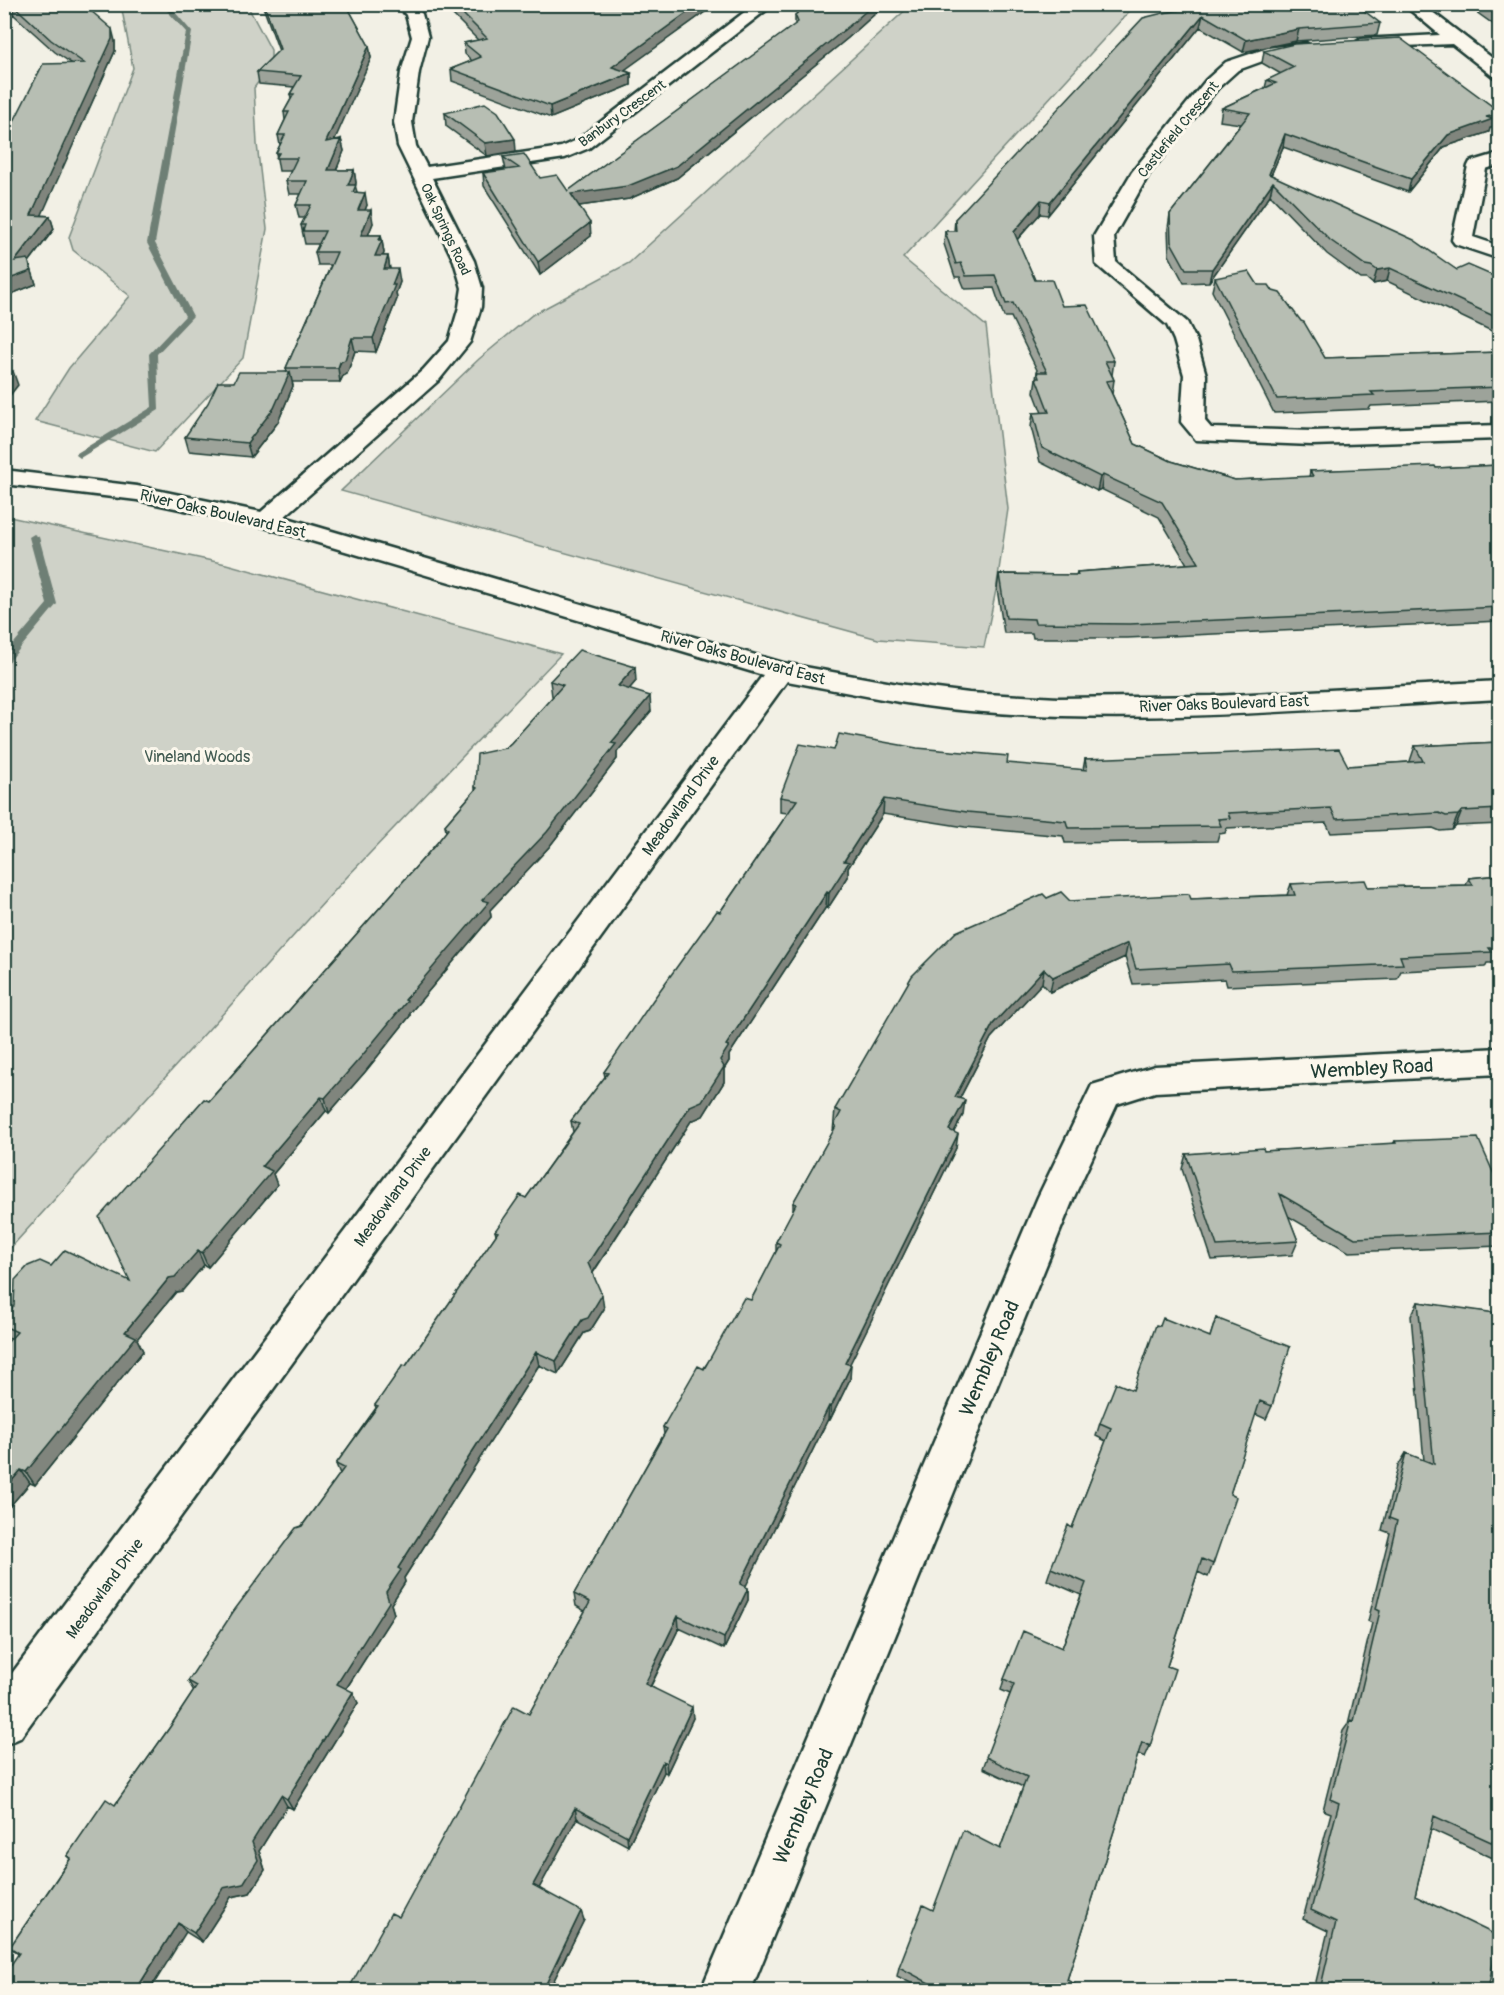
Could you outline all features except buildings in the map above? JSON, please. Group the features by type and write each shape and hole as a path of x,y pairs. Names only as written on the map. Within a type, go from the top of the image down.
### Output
{"street":[{"name":"Oak Springs Road","path":"266,520 431,375 459,342 470,307 472,288 464,261 407,146 403,122 410,72 420,37 414,14 405,4"},
{"name":"Banbury Crescent","path":"419,174 565,152 583,144 766,4"},
{"path":"1411,4 1452,39 1500,74"},
{"name":"Castlefield Crescent","path":"1452,39 1333,46 1268,53 1232,66 1212,84 1141,172 1104,236 1106,264 1176,322 1185,340 1195,375 1193,422 1204,435 1312,438 1500,432"},
{"path":"1500,158 1477,166 1462,240 1500,253"},
{"name":"River Oaks Boulevard East","path":"4,477 137,494 266,520 780,671 898,693 969,702 1058,707 1213,705 1500,690"},
{"name":"Meadowland Drive","path":"4,1722 780,671"},
{"name":"Wembley Road","path":"726,1990 1056,1197 1104,1095 1155,1079 1500,1061"}],"green space":[{"path":"113,5 247,5 271,50 271,64 254,88 257,144 267,229 243,358 155,452 35,421 69,368 130,296 73,250 69,237 133,68 122,10"},
{"path":"911,5 1135,5 903,258 986,326 1008,509 996,590 984,647 878,639 341,491 479,359 532,315 629,263"},
{"name":"Vineland Woods","path":"5,516 226,564 561,654 346,878 5,1254"}],"waterway":[{"path":"80,455 156,408 153,354 189,316 151,243 189,32 164,4"},
{"path":"4,662 52,604 34,537"}]}
